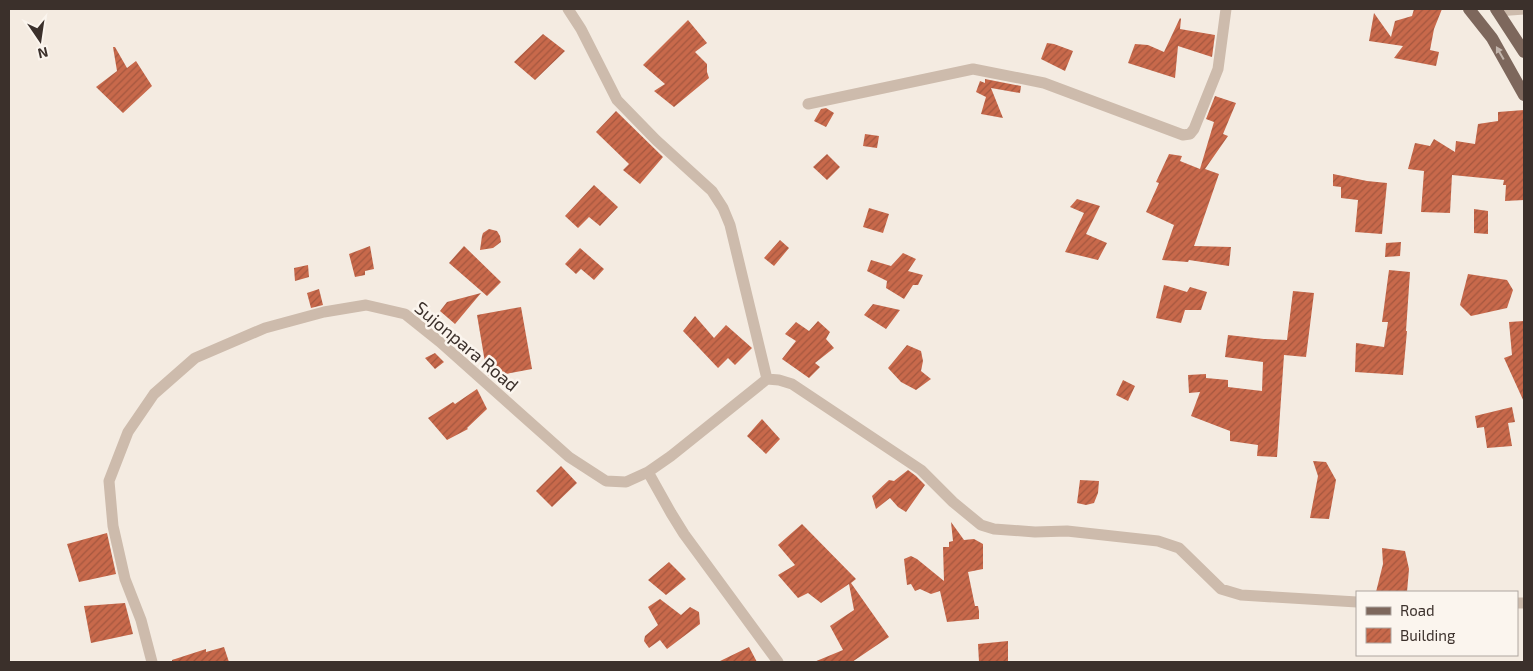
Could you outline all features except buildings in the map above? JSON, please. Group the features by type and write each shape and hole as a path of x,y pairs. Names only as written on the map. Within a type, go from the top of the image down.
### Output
{"main road":[{"path":"1469,9 1492,38 1524,95"},
{"path":"1496,10 1524,52"}],"street":[{"path":"568,9 581,29 617,100 656,140 712,191 723,208 730,225 767,379 792,384 874,438 920,470 953,502 981,525 994,529 1034,532 1067,531 1158,540 1179,548 1221,589 1241,595 1356,602"},
{"path":"808,104 973,69 1044,83 1184,136 1190,134 1194,129 1218,69 1226,9"},
{"path":"1496,10 1524,9"},
{"name":"Sujonpara Road","path":"152,662 140,620 124,579 113,526 109,481 128,432 154,394 195,358 265,328 324,312 366,305 405,314 440,342 568,457 606,481 626,482 648,472 710,426 767,379"},
{"path":"648,472 684,534 778,662"}]}
